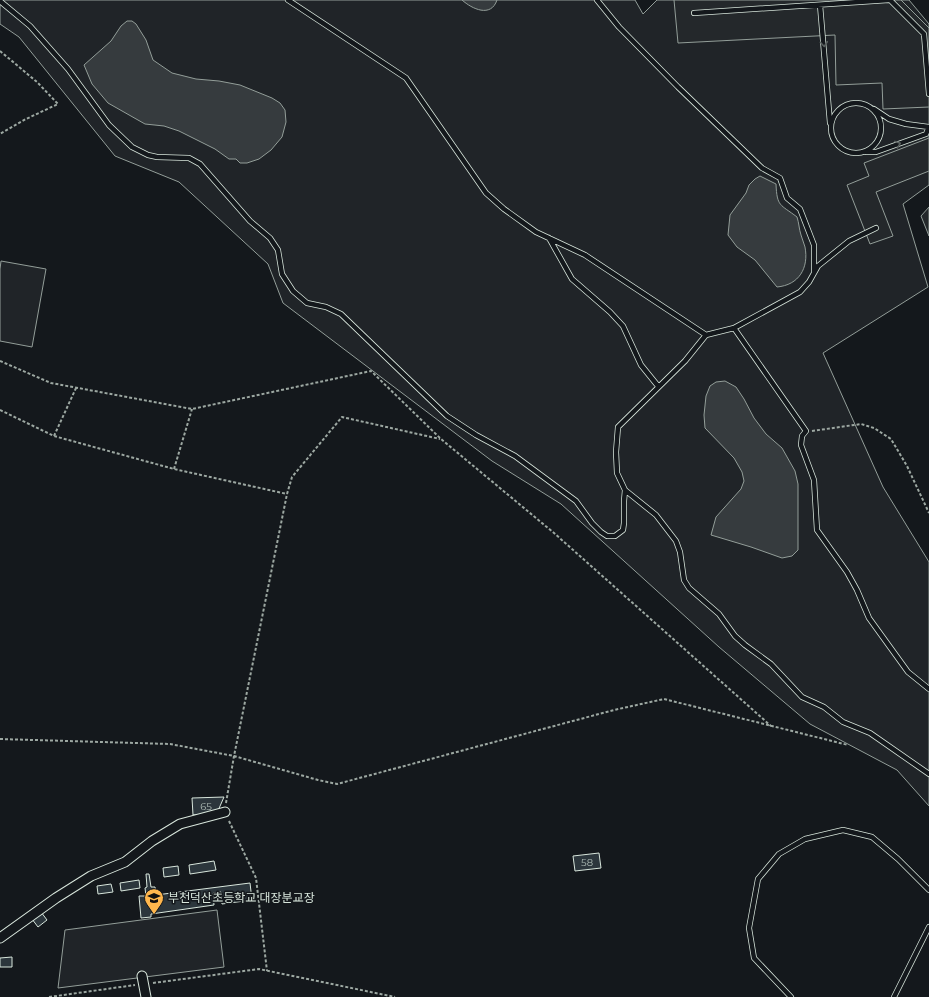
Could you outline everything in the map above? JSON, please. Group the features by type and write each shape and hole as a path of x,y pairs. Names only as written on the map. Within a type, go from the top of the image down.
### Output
{"street":[{"path":"0,938 56,898 91,876 125,862 152,841 180,824 225,812"},
{"path":"142,980 146,997"}],"lane":[{"path":"288,0 294,2 406,78 486,193 517,218 536,232 585,255 706,335"},
{"path":"597,0 619,27 678,87 762,168 780,178 787,198 800,210 814,245 814,274"},
{"path":"694,13 889,0 924,34 929,94"},
{"path":"0,1 30,26 68,69 109,125 132,146 148,155 157,157 189,158 200,164 250,221 270,238 278,250 282,274 293,291 307,303 326,307 341,314 448,416 515,456 576,500 592,523 600,532 607,536 615,536 623,530 625,490"},
{"path":"820,5 831,134 834,142 840,148 855,154 871,149 876,143 881,132 880,119 876,112 870,107"},
{"path":"830,125 838,110 845,105 853,103 870,107 889,119 906,124 929,127 926,134 876,152 863,152"},
{"path":"876,228 849,241 818,266 809,282 800,292 734,328 706,335 685,361 618,427 616,452 617,473 625,490 656,515 676,541 680,552 684,580 689,588 719,614 735,636 771,664 802,697 824,708 843,722 870,733 929,774"},
{"path":"549,238 572,279 610,312 623,326 641,365 658,386"},
{"path":"734,328 806,431 802,436 801,445 814,480 817,530 847,572 857,590 869,618 908,672 929,689"},
{"path":"791,997 754,958 749,928 758,879 779,854 804,839 843,830 872,837 898,859 929,890"},
{"path":"894,997 929,927"}],"path":[{"path":"0,51 37,82 58,104 26,119 0,134"},
{"path":"0,361 50,383 192,409 371,371 441,439 554,533 771,726"},
{"path":"54,436 76,388"},
{"path":"174,468 192,409"},
{"path":"0,410 54,436 174,468 287,494"},
{"path":"267,971 256,878 225,812 234,756 287,494 292,477 342,417 441,439"},
{"path":"806,431 861,424 874,428 891,439 907,466 929,513"},
{"path":"0,738 170,744 234,756 337,784 614,710 664,699 848,745"},
{"path":"49,997 142,980 259,969 395,997"}],"shaded area":[{"path":"0,0 635,0 643,14 657,0 909,0 929,24 929,185 903,204 928,287 823,353 883,487 929,562 929,806 897,770 810,724 719,647 561,504 492,461 283,303 268,264 179,182 115,156 19,37 0,24"},
{"path":"462,0 497,0 494,6 490,9 481,10 476,9"},
{"path":"674,0 901,0 929,28 929,107 883,109 882,83 836,85 835,35 678,43"},
{"path":"127,21 132,21 136,24 146,40 153,60 172,73 196,79 240,85 272,98 280,103 285,110 286,122 282,137 271,150 259,159 247,163 240,163 236,159 229,159 215,149 179,131 164,126 145,124 108,103 92,84 84,65 111,41 121,26"},
{"path":"929,138 929,171 876,192 893,236 870,244 847,185 869,176 864,163"},
{"path":"760,176 776,184 777,197 780,204 797,217 800,233 805,247 805,262 801,274 797,279 785,286 777,287 755,260 737,247 728,235 730,215 746,193 749,185"},
{"path":"929,207 929,236 921,216"},
{"path":"1,261 46,269 32,347 0,341"},
{"path":"725,381 736,387 754,418 766,434 782,448 795,471 798,484 798,550 792,556 782,558 711,535 716,517 741,489 744,481 742,472 734,458 705,428 704,415 706,396 710,386 716,382"},
{"path":"217,910 224,967 58,988 65,930"}],"building":[{"path":"224,797 217,813 193,815 192,798"},
{"path":"599,853 601,868 575,871 573,856"},
{"path":"214,861 216,870 190,874 189,865"},
{"path":"178,866 179,875 164,877 163,868"},
{"path":"146,874 149,874 151,887 155,887 156,895 250,883 252,900 222,904 221,892 213,893 214,905 151,914 151,917 141,918 139,896 146,896"},
{"path":"139,880 140,888 121,891 120,883"},
{"path":"111,884 113,892 98,894 97,886"},
{"path":"41,912 47,920 38,927 32,919"},
{"path":"12,957 12,967 0,967 0,958"}],"place":[{"name":"부천덕산초등학교 대장분교장","path":"154,915"}]}
